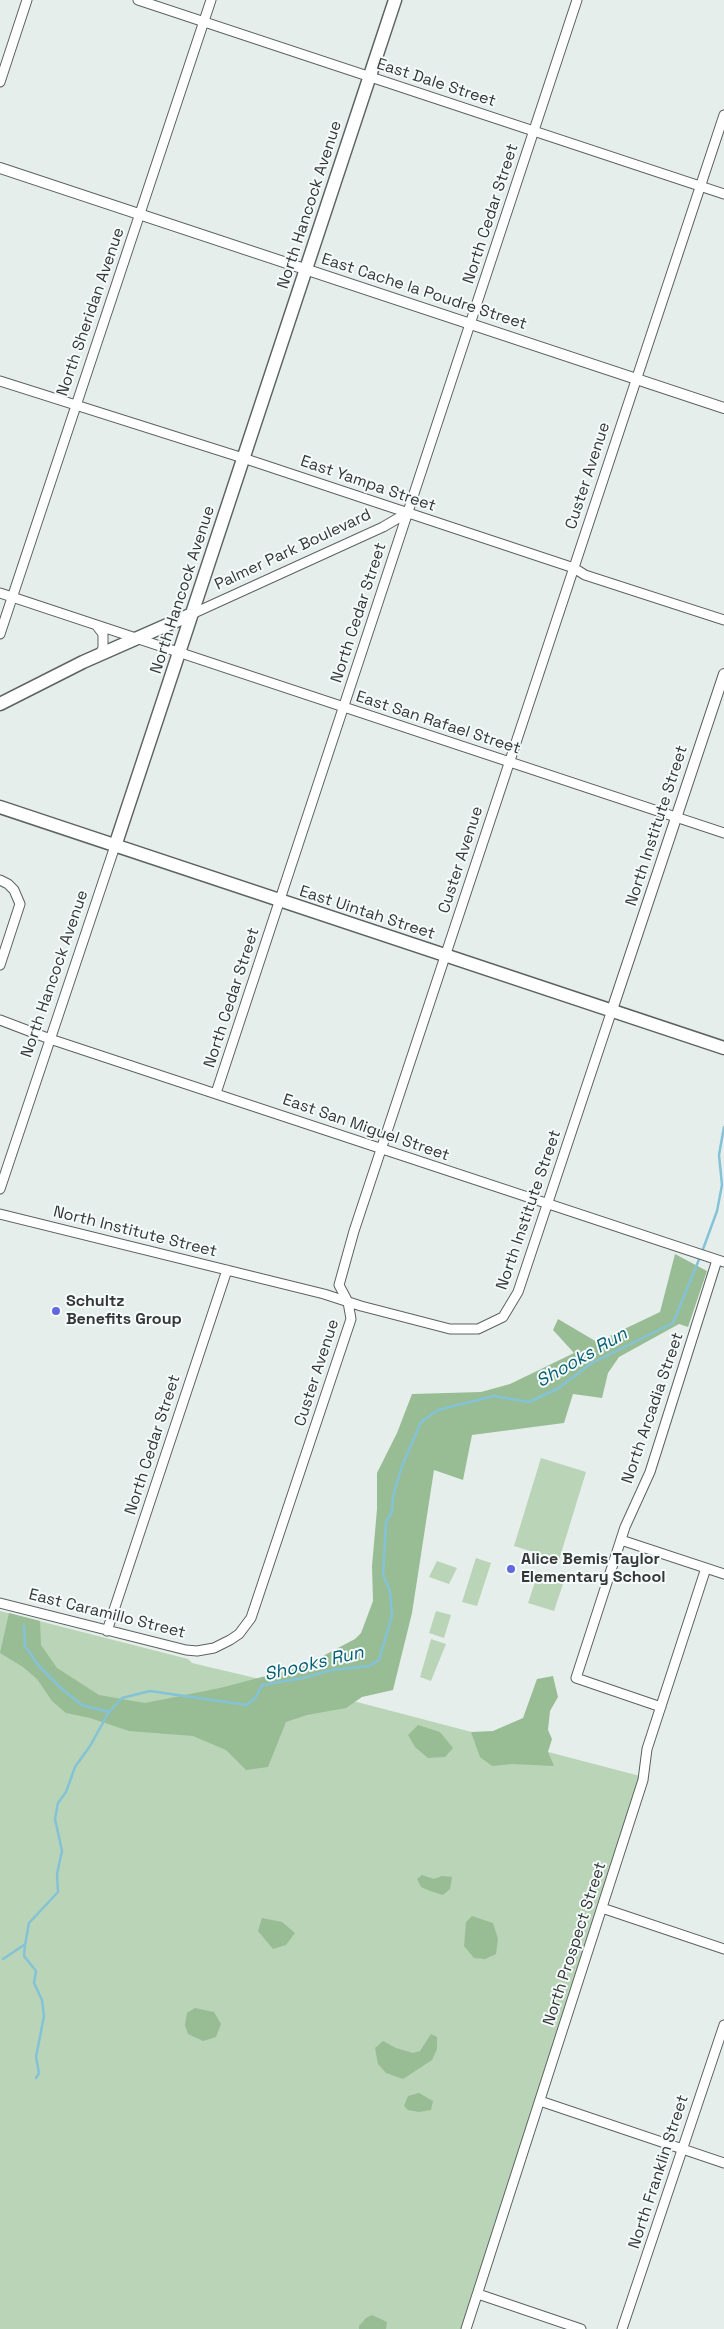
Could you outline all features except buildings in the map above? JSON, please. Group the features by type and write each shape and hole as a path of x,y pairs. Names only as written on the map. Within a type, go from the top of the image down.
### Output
{"main road":[{"name":"North Hancock Avenue","path":"115,846 395,0"},
{"name":"Palmer Park Boulevard","path":"0,704 100,654 192,614"},
{"name":"East Uintah Street","path":"0,807 445,956 723,1046"}],"street":[{"path":"0,82 27,0"},
{"name":"East Dale Street","path":"138,0 724,194"},
{"name":"North Sheridan Avenue","path":"0,634 211,0"},
{"name":"North Cedar Street","path":"216,1093 535,132 577,0"},
{"name":"Custer Avenue","path":"206,1650 222,1645 239,1634 246,1626 255,1608 351,1319 348,1302 339,1286 381,1148 724,115"},
{"name":"East Cache la Poudre Street","path":"0,168 724,408"},
{"name":"East Yampa Street","path":"0,381 243,458 574,568 585,575 724,620"},
{"name":"Palmer Park Boulevard","path":"192,614 383,527 407,513"},
{"name":"East San Rafael Street","path":"0,593 724,833"},
{"path":"97,626 103,634 103,648 100,654"},
{"name":"North Institute Street","path":"0,1214 324,1294 450,1328 468,1330 488,1326 503,1317 514,1300 547,1204 724,674"},
{"name":"North Hancock Avenue","path":"0,1189 4,1163 50,1039 115,846"},
{"path":"0,880 14,890 20,904 0,964"},
{"name":"East San Miguel Street","path":"0,1020 50,1039 721,1261"},
{"name":"North Arcadia Street","path":"661,1707 576,1678 621,1540 650,1472 721,1261"},
{"name":"North Cedar Street","path":"107,1630 227,1270"},
{"path":"621,1540 724,1574"},
{"name":"North Prospect Street","path":"466,2329 643,1780 648,1749 706,1568"},
{"name":"East Caramillo Street","path":"0,1603 186,1650 206,1650"},
{"path":"602,1908 724,1949"},
{"name":"North Franklin Street","path":"622,2329 724,2025"},
{"path":"540,2101 724,2163"},
{"path":"478,2294 581,2329"}],"green space":[{"path":"675,1254 707,1271 688,1327 679,1324 619,1357 608,1373 602,1398 573,1394 564,1423 472,1435 463,1480 434,1470 412,1613 393,1690 362,1697 346,1708 307,1715 286,1722 268,1767 246,1770 226,1750 193,1736 129,1731 90,1718 66,1713 52,1701 37,1679 23,1667 0,1653 9,1613 40,1621 41,1645 57,1668 99,1695 145,1703 220,1688 304,1666 355,1639 361,1633 373,1601 372,1566 377,1509 377,1473 397,1433 412,1394 481,1392 510,1384 574,1353 553,1330 558,1319 597,1342 660,1312"},
{"path":"541,1458 586,1472 559,1560 514,1546"},
{"path":"476,1558 491,1563 477,1606 462,1602"},
{"path":"437,1561 457,1568 449,1584 429,1577"},
{"path":"538,1573 564,1581 554,1611 528,1603"},
{"path":"0,1611 188,1659 192,1663 357,1702 640,1776 461,2329 0,2329"},
{"path":"436,1611 451,1615 444,1638 429,1633"},
{"path":"431,1639 446,1644 431,1681 420,1677"},
{"path":"553,1676 558,1697 550,1711 548,1730 552,1739 548,1752 554,1766 512,1764 492,1766 480,1757 471,1732 493,1731 523,1718 537,1679"},
{"path":"418,1725 440,1732 453,1748 445,1757 428,1758 415,1747 408,1735"},
{"path":"422,1875 434,1879 442,1876 452,1877 450,1889 443,1895 421,1887 417,1879"},
{"path":"472,1916 493,1923 498,1939 496,1954 485,1959 474,1958 464,1946 466,1922"},
{"path":"262,1918 282,1922 295,1933 286,1945 273,1949 258,1931"},
{"path":"195,2008 214,2012 221,2024 216,2037 203,2041 188,2034 185,2025 187,2013"},
{"path":"431,2034 437,2037 437,2049 432,2060 403,2079 386,2073 378,2064 375,2048 383,2041 396,2048 413,2053 420,2051"},
{"path":"419,2093 433,2101 431,2110 419,2112 408,2110 404,2106 408,2096"},
{"path":"372,2315 387,2322 386,2329 359,2329 359,2326 366,2318"}],"waterway":[{"name":"Shooks Run","path":"702,1252 717,1211 722,1185 719,1155 724,1127"},
{"name":"Shooks Run","path":"36,2078 39,2073 36,2057 44,2016 42,2000 34,1983 36,1971 24,1956 29,1923 58,1892 57,1874 62,1851 55,1819 58,1803 66,1792 75,1767 90,1746 109,1712 122,1698 150,1691 247,1705 256,1697 262,1685 303,1678 332,1670 369,1666 379,1660 392,1616 390,1591 383,1575 386,1522 392,1512 393,1496 402,1466 421,1422 438,1410 494,1396 529,1402 557,1389 592,1363 673,1323 700,1257"},
{"name":"Shooks Run","path":"24,1626 25,1646 39,1666 62,1689 82,1705 109,1712"},
{"name":"Shooks Run","path":"3,1959 24,1945"}],"place":[{"name":"Schultz Benefits Group","path":"56,1311"},
{"name":"Alice Bemis Taylor Elementary School","path":"511,1569"}]}
